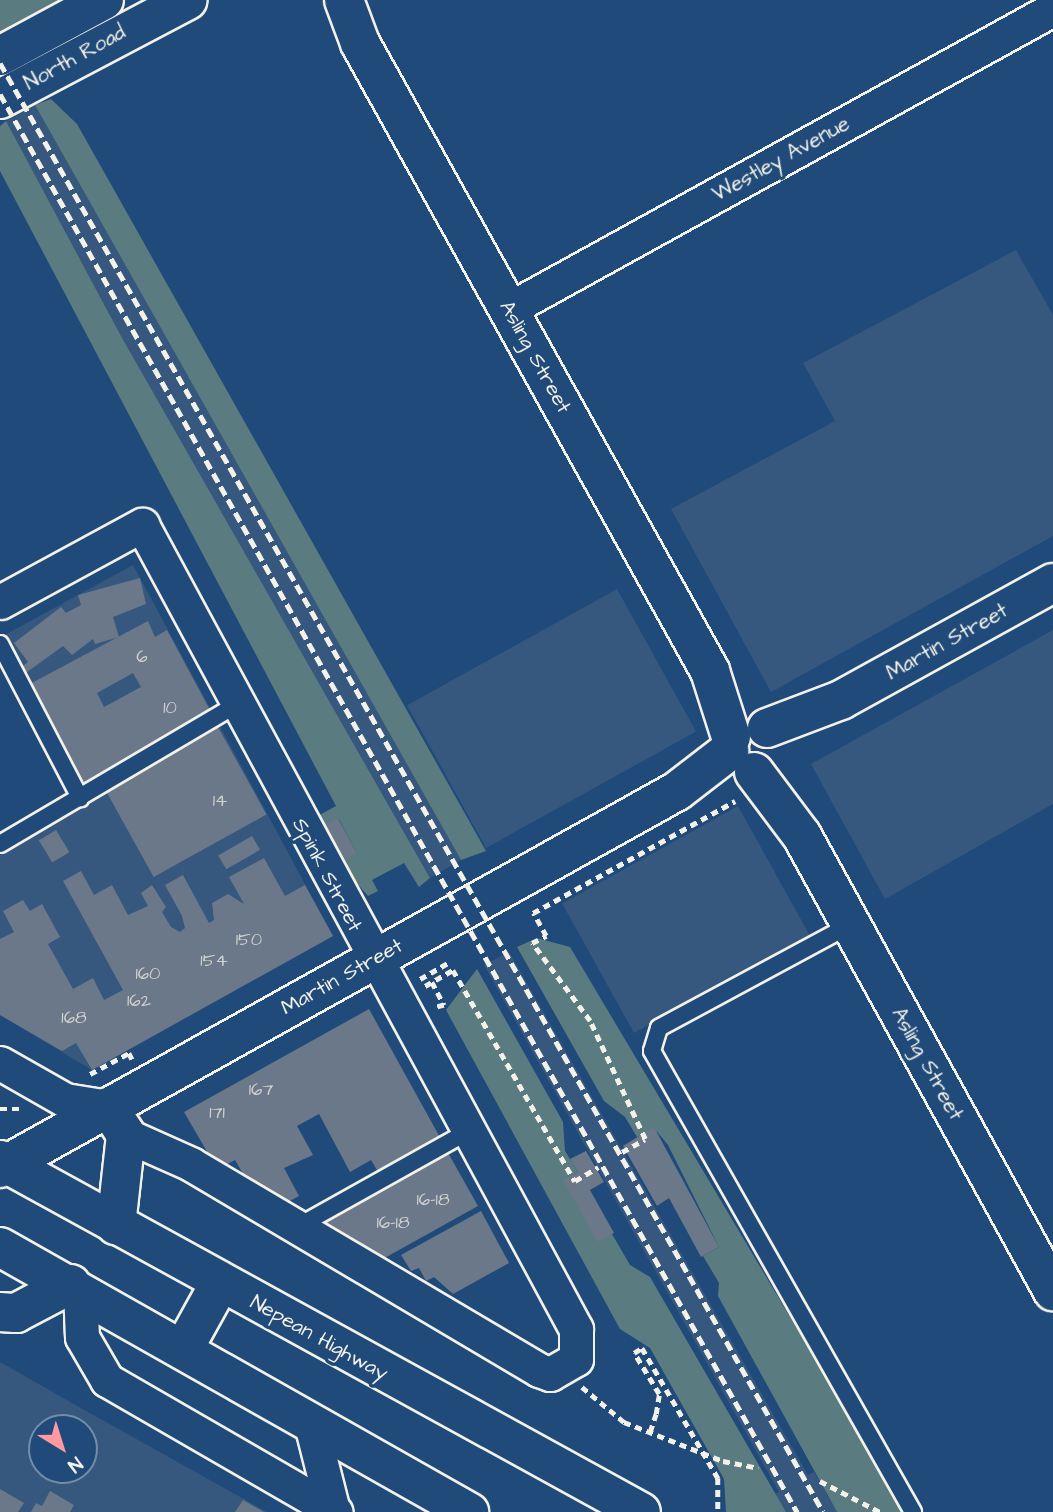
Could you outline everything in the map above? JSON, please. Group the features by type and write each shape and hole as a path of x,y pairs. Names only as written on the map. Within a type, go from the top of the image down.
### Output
{"main road":[{"name":"North Road","path":"0,56 104,0"},
{"name":"North Road","path":"0,99 188,0"},
{"name":"Asling Street","path":"322,0 360,43"},
{"name":"Asling Street","path":"344,0 360,43 710,671 752,754 802,836 1053,1291"},
{"name":"Martin Street","path":"2,1164 117,1121 373,960 677,791 752,754 841,700 1053,583"},
{"path":"116,1225 117,1121"},
{"name":"Nepean Highway","path":"2,1164 641,1512"},
{"path":"0,1248 184,1348 469,1512"},
{"path":"184,1348 220,1283"},
{"path":"0,1311 16,1312 75,1287"}],"street":[{"name":"Westley Avenue","path":"509,309 1053,9"},
{"name":"Spink Street","path":"0,602 142,525 373,960 576,1329 579,1350 564,1369"},
{"path":"0,1063 65,1100 117,1121 539,1370 550,1374 564,1369"},
{"path":"75,1287 82,1337 107,1380 334,1511"},
{"path":"310,1420 334,1511"}],"lane":[{"path":"0,645 80,798"},
{"path":"0,845 236,705"},
{"path":"850,925 659,1028 652,1051 913,1512"},
{"path":"297,1227 467,1132"}],"path":[{"path":"622,1152 645,1139 590,1021 533,943 546,936 533,913 752,754"},
{"path":"425,986 453,970 575,1181 598,1167"},
{"path":"432,982 444,1005"},
{"path":"0,1109 22,1108"},
{"path":"650,1432 659,1394 634,1353 642,1348 718,1478 718,1512"},
{"path":"564,1369 605,1410 650,1432 723,1461 758,1468"},
{"path":"820,1481 880,1512"}],"shaded area":[{"path":"35,105 461,860 430,878 121,336 6,121"},
{"path":"1016,250 1053,315 1053,536 771,692 671,509 835,421 803,363"},
{"path":"133,565 333,936 92,1070 0,1015 0,855 88,802 3,636"},
{"path":"617,589 696,732 486,848 407,705"},
{"path":"1053,630 1053,804 885,899 811,764"},
{"path":"738,806 810,935 634,1033 562,903"},
{"path":"509,952 808,1475 814,1472 837,1512 786,1512 775,1494 779,1492 484,965"},
{"path":"0,1362 92,1414 28,1414 28,1484 98,1484 98,1418 267,1512 0,1512"}],"green space":[{"path":"0,0 68,0 0,37"},
{"path":"51,99 77,124 486,851 461,860 35,105"},
{"path":"6,121 121,336 430,878 419,887 404,863 372,880 378,891 368,896 338,862 356,852 339,819 320,828 314,818 336,806 0,171 0,126"},
{"path":"537,938 570,947 906,1512 837,1512 718,1296 719,1283 703,1256 719,1247 668,1145 654,1128 637,1137 625,1117 604,1101 517,947"},
{"path":"477,969 563,1122 565,1151 578,1172 564,1180 612,1234 630,1265 650,1277 786,1512 726,1512 724,1479 650,1348 620,1329 446,1010"}],"building":[{"path":"140,578 146,604 113,617 119,637 95,644 93,639 72,655 63,646 23,675 19,669 28,662 14,643 61,607 66,613 81,605 78,595"},
{"path":"148,621 155,637 167,630 211,712 80,787 28,685","holes":["133,673 141,687 104,707 97,693"]},
{"path":"218,727 266,814 154,877 105,790"},
{"path":"338,818 357,853 338,863 319,828"},
{"path":"56,830 69,852 52,863 39,840"},
{"path":"252,836 260,850 226,869 218,856"},
{"path":"264,858 285,896 305,885 333,936 92,1070 76,1043 62,1051 0,1015 0,939 14,932 3,911 23,900 30,911 42,904 60,937 48,944 73,989 93,978 104,1000 123,990 63,881 81,871 94,895 112,885 128,915 148,906 141,893 152,885 166,907 162,912 171,927 180,932 185,928 182,916 165,885 183,875 209,923 214,920 212,903 228,894 244,904 229,877"},
{"path":"369,1009 442,1141 380,1175 371,1160 350,1172 319,1114 297,1126 313,1155 284,1168 299,1196 284,1204 249,1184 235,1160 224,1166 209,1155 184,1112"},
{"path":"654,1127 719,1247 701,1257 669,1198 657,1206 623,1146"},
{"path":"447,1151 478,1206 381,1260 316,1223"},
{"path":"586,1151 604,1182 590,1190 614,1233 598,1242 563,1180 578,1172 570,1159"},
{"path":"481,1211 509,1263 453,1294 434,1277 426,1281 419,1268 411,1271 401,1255"},
{"path":"0,1489 24,1503 18,1512 0,1512"},
{"path":"50,1491 74,1505 70,1512 31,1512 36,1503 42,1506"},
{"path":"243,1500 264,1512 235,1512"}],"railway":[{"path":"0,63 823,1512"},
{"path":"0,94 797,1512"}]}
